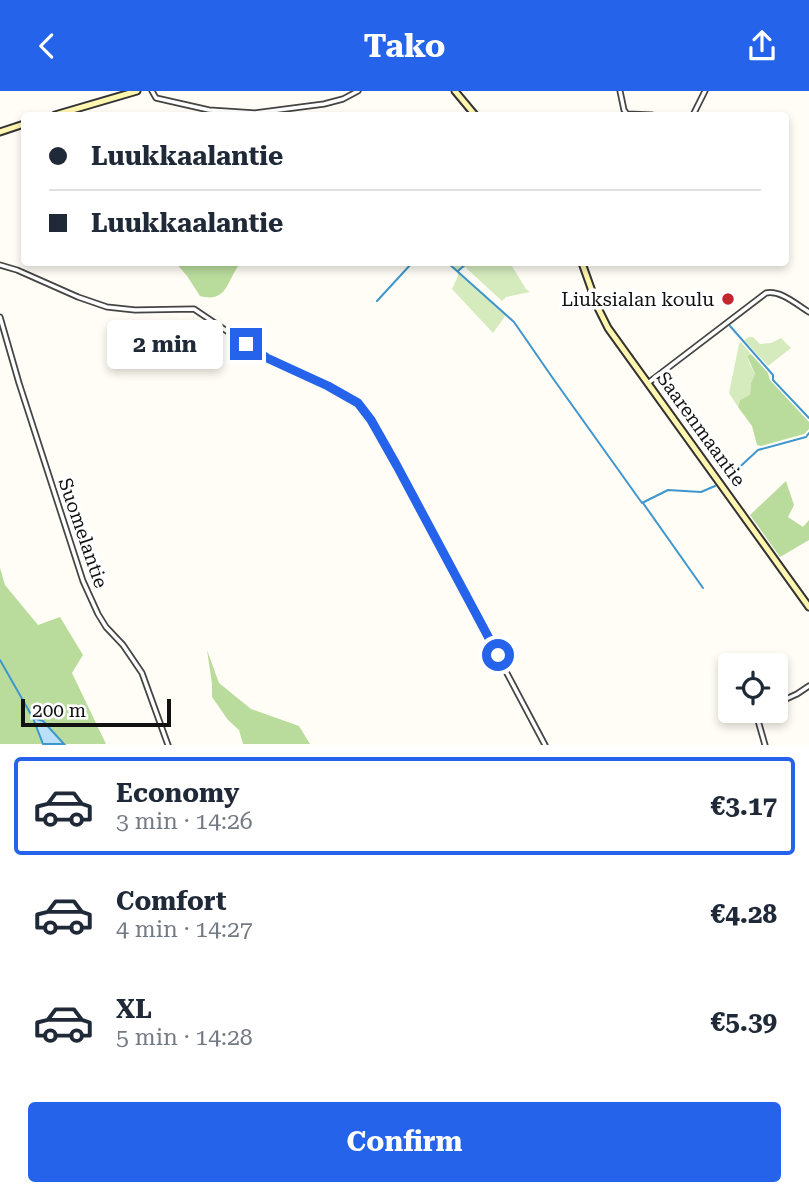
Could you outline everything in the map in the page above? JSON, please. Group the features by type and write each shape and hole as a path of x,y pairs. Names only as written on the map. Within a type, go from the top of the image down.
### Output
{"street":[{"path":"65,112 137,91"},
{"path":"152,91 156,98 203,109 242,112"},
{"path":"263,112 324,104 344,99 358,91"},
{"path":"455,91 472,112"},
{"path":"620,91 626,112"},
{"path":"694,112 705,91"},
{"path":"0,132 21,125"},
{"path":"0,265 107,307 135,310 194,309 267,358 358,403 371,420 397,466 545,744"},
{"name":"Saarenmaantie","path":"583,266 608,328 809,607"},
{"path":"648,383 766,293 781,295 809,313"},
{"name":"Suomelantie","path":"0,317 83,581 106,627 123,645 142,673 168,744"},
{"path":"788,698 809,686"},
{"path":"759,723 765,744"}],"green space":[{"path":"179,266 238,266 226,288 217,296 200,296"},
{"path":"452,266 512,266 530,292 506,297 502,301 465,267 458,271"},
{"path":"458,271 506,315 493,333 452,289"},
{"path":"753,337 760,344 781,338 791,348 768,366 744,340"},
{"path":"741,342 751,354 747,356 755,374 750,396 740,400 738,407 729,393"},
{"path":"751,354 768,373 770,380 809,422 809,429 804,434 757,445 752,426 738,407 740,400 750,395 755,374 747,356"},
{"path":"786,481 794,505 788,517 803,527 809,520 809,540 780,557 750,515"},
{"path":"0,568 5,585 38,625 60,617 83,655 72,673 106,744 64,744 43,721 34,718 43,744 0,744"},
{"path":"207,650 219,683 251,709 299,726 310,744 243,744 239,730 228,720 212,697"}],"water":[{"path":"33,718 43,721 64,744 43,744"}],"waterway":[{"path":"377,301 409,266"},
{"path":"451,266 514,322 642,503 668,490 701,492 715,486"},
{"path":"458,271 464,266"},
{"path":"730,326 773,375 773,380 809,418"},
{"path":"730,476 758,450 806,437 809,433"},
{"path":"643,503 703,588"},
{"path":"0,660 33,718"}],"place":[{"name":"Liuksialan koulu","path":"728,299"}],"route":[{"path":"246,344 267,358 358,403 371,420 397,466 498,655"}]}
